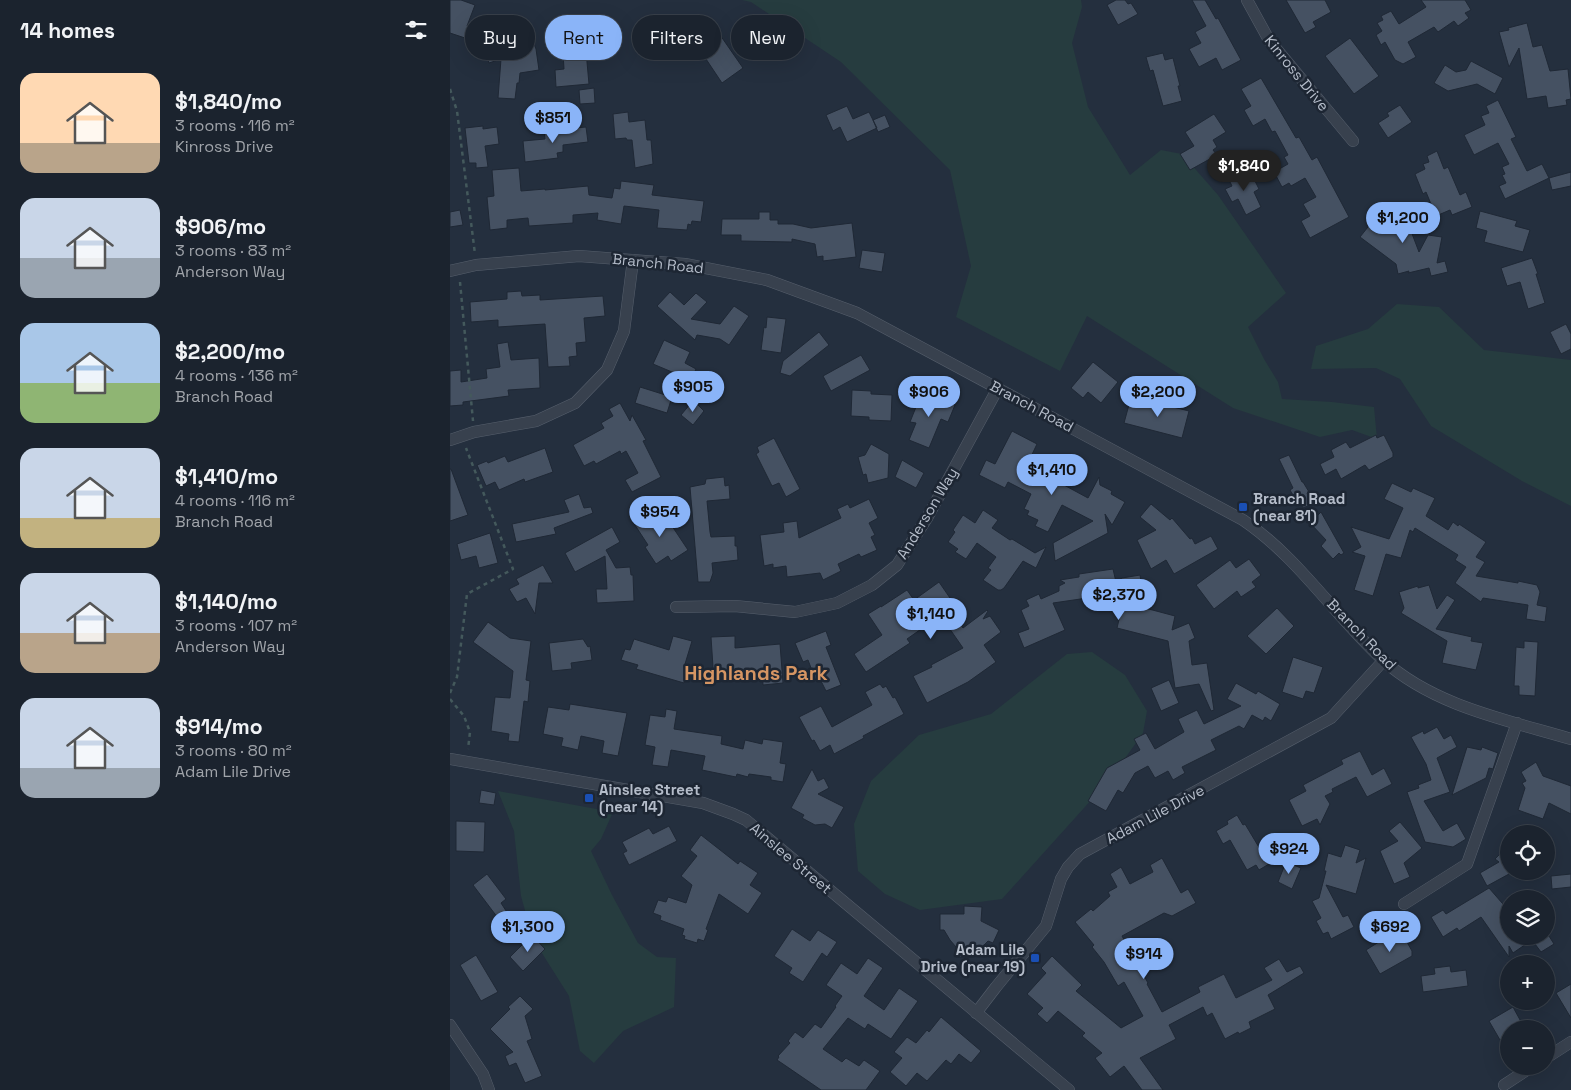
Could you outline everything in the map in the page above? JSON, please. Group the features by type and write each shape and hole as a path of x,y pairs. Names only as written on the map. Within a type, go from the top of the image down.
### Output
{"street":[{"name":"Kinross Drive","path":"1247,0 1269,40 1353,141"},
{"name":"Branch Road","path":"454,270 476,265 579,256 685,264 767,280 857,313 1243,520 1261,532 1302,571 1365,642 1404,677 1430,692 1468,708 1571,739"},
{"path":"450,440 461,435 536,420 575,403 607,370 624,331 633,260"},
{"name":"Anderson Way","path":"676,607 735,606 795,612 838,603 872,584 897,565 922,526 998,388"},
{"name":"Adam Lile Drive","path":"976,1013 1046,926 1061,879 1068,867 1080,854 1331,718 1384,660"},
{"path":"1404,904 1467,864 1517,723"},
{"name":"Ainslee Street","path":"450,759 703,803 746,820 1069,1090"},
{"path":"450,1025 483,1074 489,1090"},
{"path":"1555,1052 1571,1042"},
{"path":"1504,1085 1519,1075"}],"path":[{"path":"450,89 457,111 476,265"},
{"path":"454,270 474,432"},
{"path":"450,693 457,676 467,594 513,569 461,435"},
{"path":"450,699 464,716 470,732 466,762"}],"green space":[{"path":"742,0 1081,0 1082,7 1072,43 1088,107 1130,175 1161,150 1182,154 1218,195 1286,293 1248,327 1278,382 1282,399 1374,407 1377,439 1352,430 1320,437 1233,408 1087,316 1060,371 956,317 971,266 950,170 841,62 804,37 804,15 770,15 751,2"},
{"path":"1397,304 1439,307 1484,350 1571,360 1571,506 1522,481 1431,426 1400,379 1376,368 1311,369 1316,346 1368,329"},
{"path":"1092,652 1125,675 1147,711 1143,733 1111,778 1002,899 920,910 885,894 858,871 854,824 871,781 919,735 991,714 1067,654"},
{"path":"498,791 613,812 601,839 591,851 638,943 657,957 676,958 674,1007 623,1031 594,1063 580,1051 569,996 533,939 521,896 514,831"}],"building":[{"path":"450,0 461,0 475,5 471,15 465,15 465,38 450,33"},
{"path":"1116,0 1125,0 1128,4 1131,3 1138,14 1118,25 1107,5"},
{"path":"1192,0 1205,0 1216,19 1218,18 1241,60 1222,70 1216,58 1199,67 1189,49 1201,43 1195,32 1206,26"},
{"path":"1286,0 1325,0 1331,12 1313,22 1316,27 1305,33"},
{"path":"1421,0 1465,0 1471,10 1465,13 1469,18 1458,26 1454,21 1438,32 1434,27 1408,42 1416,57 1403,64 1395,60 1385,42 1381,45 1376,35 1382,31 1377,23 1383,20 1381,16 1391,11 1399,24 1426,7"},
{"path":"1527,23 1533,47 1542,45 1550,71 1568,69 1571,99 1566,100 1567,105 1548,108 1546,96 1527,99 1519,48 1509,67 1499,32"},
{"path":"721,36 731,51 731,60 737,60 743,68 722,83 707,60 721,60"},
{"path":"1350,38 1379,76 1354,94 1325,56"},
{"path":"535,46 539,70 520,73 515,99 498,98 501,60 535,60"},
{"path":"1163,53 1165,60 1173,58 1182,101 1163,106 1153,70 1150,71 1146,57"},
{"path":"563,60 587,60 589,84 556,87 555,70 564,69"},
{"path":"1471,61 1503,78 1495,94 1477,84 1448,91 1434,83 1445,65 1456,72 1466,70"},
{"path":"1261,78 1296,138 1299,137 1312,160 1317,157 1349,217 1310,238 1301,221 1310,216 1303,204 1316,197 1305,178 1291,186 1289,183 1282,187 1274,172 1288,164 1284,157 1288,155 1275,131 1272,132 1265,119 1253,126 1244,110 1251,106 1241,89"},
{"path":"594,88 595,103 580,104 579,90"},
{"path":"1498,100 1516,137 1511,139 1527,171 1542,164 1549,178 1505,199 1499,186 1506,183 1502,175 1505,174 1502,167 1509,164 1498,143 1474,155 1464,135 1485,125 1481,116 1489,113 1486,106"},
{"path":"1400,105 1412,122 1388,138 1378,123 1389,116 1387,113"},
{"path":"847,106 853,119 869,112 877,128 847,142 840,127 833,131 826,115"},
{"path":"628,112 629,122 645,120 647,140 651,140 653,164 635,168 632,140 627,140 626,138 615,139 613,114"},
{"path":"1214,114 1226,132 1213,140 1217,147 1213,150 1217,155 1190,170 1180,154 1194,146 1185,132"},
{"path":"885,115 890,127 878,132 873,120"},
{"path":"483,126 483,129 497,127 499,144 485,146 488,167 476,168 476,163 469,163 465,128"},
{"path":"586,127 588,142 563,145 563,152 557,153 558,158 525,162 523,141 545,139 544,131"},
{"path":"1437,151 1444,169 1448,167 1460,195 1466,192 1472,207 1452,215 1450,210 1436,216 1426,192 1423,194 1415,174 1425,169 1423,164 1429,162 1427,156"},
{"path":"519,168 521,191 588,186 589,195 612,198 614,188 620,189 621,181 654,185 652,195 704,201 701,222 692,221 691,225 688,224 687,230 657,228 659,210 624,206 621,224 597,220 598,213 573,215 573,223 529,226 528,218 507,220 507,228 490,230 487,197 494,196 492,170"},
{"path":"1245,172 1248,177 1252,175 1259,189 1254,192 1261,207 1246,215 1238,199 1232,202 1225,189 1232,186 1229,180"},
{"path":"1571,172 1571,186 1552,190 1549,178"},
{"path":"1387,203 1391,215 1404,211 1409,227 1403,230 1411,231 1419,252 1428,235 1442,237 1437,263 1445,261 1448,272 1431,276 1429,268 1398,274 1396,264 1360,237"},
{"path":"460,210 463,225 450,227 450,212"},
{"path":"1480,211 1517,221 1515,226 1530,230 1523,252 1484,242 1487,231 1476,228"},
{"path":"759,212 770,212 770,220 778,220 778,224 793,224 811,228 852,223 856,257 823,261 823,256 817,257 815,244 792,239 792,242 741,241 741,235 721,235 722,219 759,219"},
{"path":"862,250 885,253 882,272 859,268"},
{"path":"1532,258 1545,303 1528,309 1520,282 1507,286 1501,268"},
{"path":"521,291 522,296 540,295 540,300 603,296 605,316 584,318 586,342 576,343 577,356 569,357 570,366 548,367 545,324 498,327 498,320 471,322 470,302 507,299 507,292"},
{"path":"670,292 684,305 696,293 707,302 691,319 720,324 734,306 749,316 729,345 720,339 697,335 695,340 657,306"},
{"path":"767,317 786,319 781,353 761,350"},
{"path":"1566,324 1571,334 1571,349 1561,354 1550,332"},
{"path":"819,332 829,345 790,376 780,373 783,361"},
{"path":"664,340 690,352 685,363 696,369 691,380 653,364"},
{"path":"508,342 511,360 539,358 540,388 508,390 509,396 463,402 463,405 450,406 450,371 461,370 461,382 487,378 486,369 500,367 497,344"},
{"path":"861,355 870,370 831,391 823,376"},
{"path":"1093,362 1118,382 1101,403 1088,392 1083,398 1071,388"},
{"path":"640,387 672,397 667,413 635,403"},
{"path":"852,390 871,391 871,394 892,395 891,421 869,420 869,417 851,416"},
{"path":"922,392 955,405 948,422 941,419 929,448 909,440 916,423 910,422"},
{"path":"1130,401 1152,407 1153,402 1189,411 1182,438 1124,423"},
{"path":"620,403 630,421 632,415 646,440 643,441 661,477 632,492 625,480 638,473 626,451 621,454 620,451 596,464 594,461 584,466 573,445 604,428 601,423 613,416 609,409"},
{"path":"691,403 697,404 704,411 693,425 681,415"},
{"path":"1012,431 1037,444 1027,465 1088,498 1099,477 1100,485 1112,491 1111,494 1125,502 1112,525 1105,514 1108,533 1055,561 1053,543 1093,521 1062,505 1048,532 1035,526 1038,520 1027,515 1029,511 1024,509 1031,494 1008,482 1005,488 979,475 986,460 995,464"},
{"path":"1376,435 1377,438 1384,435 1393,453 1393,457 1369,470 1365,465 1341,479 1336,469 1325,475 1320,464 1334,457 1331,450 1346,442 1350,448"},
{"path":"774,438 800,489 786,497 779,483 772,486 756,454 759,452 757,447"},
{"path":"871,444 889,454 888,478 868,483 866,474 863,475 858,457 865,455"},
{"path":"545,448 553,472 525,482 524,479 499,490 495,482 486,486 477,465 505,456 508,462"},
{"path":"1289,455 1309,492 1307,493 1312,504 1303,508 1298,498 1295,499 1290,490 1293,488 1279,459"},
{"path":"902,460 924,473 916,488 895,477"},
{"path":"450,469 468,515 450,521"},
{"path":"724,477 725,486 729,485 730,499 707,501 710,532 711,537 735,536 738,560 712,563 713,573 710,582 698,582 690,487 705,484 706,479"},
{"path":"1392,483 1411,492 1413,488 1435,498 1426,516 1448,530 1453,522 1458,526 1459,524 1486,542 1476,557 1485,562 1476,576 1537,585 1540,592 1537,605 1547,607 1545,622 1526,619 1528,605 1483,598 1481,602 1455,583 1466,567 1455,560 1458,555 1415,528 1413,532 1410,530 1401,558 1386,554 1373,596 1354,590 1365,556 1352,552 1361,547 1351,527 1389,539 1403,508 1384,499"},
{"path":"579,494 584,508 591,507 593,513 554,528 556,534 516,542 512,524 569,512 564,500"},
{"path":"869,499 878,518 869,523 875,535 871,537 877,550 861,557 859,554 838,564 841,571 823,580 820,573 787,577 786,566 773,568 773,564 764,566 760,535 784,532 783,523 797,521 799,538 841,518 837,509 848,504 850,508"},
{"path":"1151,504 1170,520 1172,518 1190,539 1192,538 1195,544 1211,536 1218,549 1174,574 1166,560 1151,569 1137,540 1156,530 1140,517"},
{"path":"983,510 998,520 992,528 1010,540 1012,539 1035,553 1046,547 1036,568 1023,561 1001,590 983,580 991,570 988,568 996,557 977,543 966,559 955,552 958,549 948,542 963,515 975,523"},
{"path":"662,511 688,550 671,561 668,556 656,564 645,547 648,545 633,522 646,514 649,520"},
{"path":"1321,512 1344,553 1341,555 1339,553 1333,559 1321,546 1326,540 1310,523"},
{"path":"612,527 620,542 606,550 616,568 630,567 631,575 633,575 634,601 597,603 596,589 607,589 605,556 575,572 565,553"},
{"path":"490,533 498,563 479,568 476,556 461,560 457,544"},
{"path":"1249,559 1261,575 1252,582 1256,587 1241,597 1237,591 1214,609 1196,585 1230,560 1236,568"},
{"path":"543,565 553,583 539,583 535,614 526,598 517,602 509,589 519,584 516,579"},
{"path":"1113,569 1116,582 1122,578 1140,575 1145,608 1175,616 1172,630 1189,623 1195,638 1189,641 1192,665 1207,663 1214,710 1211,711 1199,684 1175,688 1168,641 1117,628 1122,607 1103,610 1101,596 1053,603 1065,630 1024,648 1018,633 1029,629 1021,610 1029,606 1026,600 1039,594 1041,599 1059,591 1059,586 1065,583 1060,580 1079,577 1079,574"},
{"path":"939,582 950,598 945,601 963,628 987,610 983,619 990,616 1001,632 984,645 996,662 968,682 927,703 913,676 963,648 945,622 939,626 934,620 907,639 910,643 866,672 854,654 882,635 868,614 907,590 914,600"},
{"path":"1429,585 1437,609 1447,595 1455,600 1436,629 1472,637 1471,641 1483,643 1476,670 1442,663 1447,641 1401,613 1404,608 1399,592 1418,586 1418,588"},
{"path":"1277,608 1294,626 1266,654 1247,636"},
{"path":"488,622 510,638 531,641 526,680 530,681 528,702 524,701 519,742 508,741 509,734 491,731 495,697 510,698 513,671 473,642"},
{"path":"826,631 831,645 826,647 841,685 826,691 820,679 816,681 808,660 803,662 795,643"},
{"path":"673,636 692,641 685,664 689,665 684,683 636,669 638,665 621,660 625,649 630,650 634,639 669,650"},
{"path":"735,636 735,648 780,644 783,683 763,685 762,672 732,674 733,681 714,682 711,637"},
{"path":"583,639 588,647 590,646 592,660 571,663 572,669 552,671 549,643"},
{"path":"1524,641 1538,642 1535,696 1519,695 1519,686 1514,686 1516,647 1524,648"},
{"path":"1293,657 1323,667 1314,693 1306,691 1303,699 1282,692"},
{"path":"1169,680 1179,703 1161,711 1151,688"},
{"path":"1236,683 1256,694 1258,691 1280,704 1271,721 1265,717 1263,721 1252,715 1244,729 1239,726 1211,740 1216,750 1182,767 1185,773 1173,780 1168,771 1155,778 1148,766 1135,773 1123,793 1118,790 1106,811 1088,801 1107,768 1140,750 1134,739 1146,733 1155,749 1184,732 1178,719 1197,710 1204,724 1241,706 1227,699"},
{"path":"880,684 883,688 886,686 893,698 895,697 904,714 834,754 830,745 820,751 814,740 812,741 799,717 821,706 832,727 872,705 865,692"},
{"path":"570,704 627,713 618,756 602,753 604,741 581,736 578,750 561,746 563,738 543,734 548,707 569,710"},
{"path":"666,709 677,711 674,729 722,736 721,744 743,749 745,740 762,744 763,739 783,742 780,763 786,764 783,782 771,780 771,777 749,774 748,777 737,774 736,777 702,770 705,756 671,750 668,767 652,765 655,747 645,745 650,715 665,717"},
{"path":"1437,727 1444,739 1451,735 1457,747 1437,758 1450,792 1424,801 1443,831 1457,823 1466,839 1453,847 1425,842 1407,792 1419,788 1418,785 1431,780 1426,764 1411,737 1423,731 1424,734"},
{"path":"1467,747 1481,750 1482,747 1498,753 1493,769 1489,768 1486,778 1452,795"},
{"path":"1360,751 1372,775 1384,768 1392,784 1367,797 1356,777 1332,789 1333,792 1325,796 1330,804 1320,825 1317,819 1302,826 1289,800 1306,791 1303,785 1343,764 1341,760"},
{"path":"1536,762 1543,776 1571,786 1571,814 1549,803 1543,819 1518,810 1525,788 1522,783 1526,781 1521,772"},
{"path":"812,769 818,781 824,778 829,788 818,794 844,807 832,828 825,824 815,825 802,818 804,815 791,808"},
{"path":"481,790 496,793 494,805 479,803"},
{"path":"1237,815 1243,825 1245,824 1260,849 1265,846 1274,861 1259,870 1256,865 1247,870 1230,840 1223,844 1216,831 1228,824 1227,821"},
{"path":"456,821 485,822 484,852 456,851"},
{"path":"1400,822 1422,848 1404,863 1410,877 1394,884 1380,851 1398,841 1389,831"},
{"path":"669,826 677,841 629,865 623,853 627,851 622,842 649,828 653,834"},
{"path":"701,835 738,864 740,861 758,873 750,885 762,893 748,914 719,894 706,929 708,930 704,941 698,939 697,943 684,939 685,936 682,935 684,929 660,920 661,916 653,913 658,900 666,902 668,897 686,903 692,885 681,876 697,856 690,850"},
{"path":"1345,845 1360,850 1356,863 1366,858 1356,894 1326,885 1343,917 1348,915 1354,927 1331,939 1328,932 1323,934 1316,921 1321,918 1312,901 1319,898 1326,871 1324,871 1328,853 1341,857"},
{"path":"1500,854 1500,879 1487,886 1480,873 1499,862 1495,859"},
{"path":"1162,858 1181,893 1188,889 1196,903 1172,916 1164,913 1122,936 1162,1012 1200,992 1198,987 1224,974 1236,998 1272,980 1264,968 1279,959 1287,972 1300,966 1304,973 1268,995 1275,1009 1249,1022 1251,1028 1239,1034 1238,1032 1225,1039 1212,1013 1207,1016 1203,1007 1169,1025 1176,1039 1140,1058 1163,1090 1142,1090 1124,1066 1110,1077 1095,1058 1102,1053 1082,1036 1085,1033 1058,1011 1047,1023 1037,1014 1043,1008 1027,994 1046,973 1041,968 1052,956 1082,985 1076,991 1121,1028 1143,1016 1124,982 1118,986 1104,962 1092,947 1094,945 1075,922 1091,909 1093,911 1110,896 1108,892 1117,887 1110,874 1121,867 1130,884 1153,872 1150,865"},
{"path":"1286,862 1301,868 1292,889 1278,882"},
{"path":"487,874 506,899 501,903 510,917 501,922 473,885"},
{"path":"1571,874 1571,887 1552,889 1551,880 1555,880 1555,876"},
{"path":"1489,888 1500,901 1500,944 1481,917 1459,931 1457,928 1443,937 1431,917 1443,910 1446,914"},
{"path":"964,906 982,907 981,921 999,930 993,943 988,941 983,946 973,950 973,957 956,957 956,947 944,930 940,930 940,914 964,914"},
{"path":"792,929 810,941 818,930 837,942 827,957 822,953 803,982 789,973 792,968 774,956"},
{"path":"532,935 545,949 523,971 510,957"},
{"path":"1390,935 1393,941 1403,935 1412,951 1412,956 1380,974 1366,950"},
{"path":"1501,945 1525,945 1513,953 1509,946 1508,955"},
{"path":"1536,945 1552,945 1541,952"},
{"path":"476,955 498,992 481,1001 460,965"},
{"path":"868,958 883,968 864,996 884,1010 899,988 918,1001 891,1039 868,1024 865,1029 848,1018 823,1049 842,1062 846,1058 859,1066 864,1060 880,1071 866,1090 821,1090 777,1060 778,1056 790,1043 788,1041 795,1032 803,1038 815,1024 821,1028 836,1007 842,996 826,985 841,963 857,974"},
{"path":"1450,966 1451,972 1466,970 1468,986 1423,992 1421,976 1435,974 1434,968"},
{"path":"1571,984 1571,1018 1556,993"},
{"path":"520,996 533,1009 525,1016 532,1039 527,1041 542,1076 525,1083 516,1063 509,1066 505,1056 513,1052 490,1029"},
{"path":"1508,1010 1515,1010 1520,1020 1500,1020 1500,1040 1489,1021"},
{"path":"941,1017 981,1051 971,1063 959,1054 951,1064 946,1060 927,1081 917,1073 906,1086 890,1072 902,1058 894,1052 907,1037 916,1043 927,1030 929,1032"}],"place":[{"name":"Branch Road (near 81)","path":"1243,507"},
{"name":"Ainslee Street (near 14)","path":"589,798"},
{"name":"Adam Lile Drive (near 19)","path":"1035,958"}],"district":[{"name":"Highlands Park","path":"756,673"}]}
